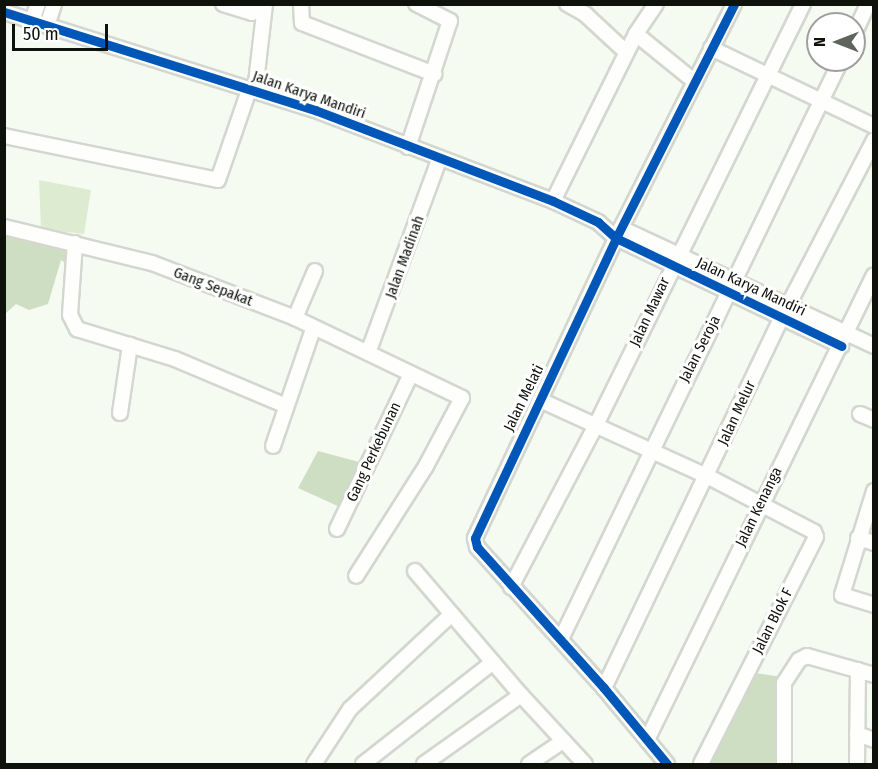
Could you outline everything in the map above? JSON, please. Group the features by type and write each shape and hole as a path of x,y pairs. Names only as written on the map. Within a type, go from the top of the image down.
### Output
{"street":[{"path":"32,21 38,4"},
{"path":"47,26 54,4"},
{"path":"223,4 252,13 253,4"},
{"path":"4,136 218,180 252,90 265,4"},
{"path":"302,4 302,23 434,74"},
{"path":"408,147 450,21 416,4"},
{"path":"567,4 588,9 626,51"},
{"path":"553,201 626,51 656,4"},
{"name":"Jalan Melati","path":"667,765 604,688 477,547 475,538 619,231 734,4"},
{"name":"Jalan Mawar","path":"511,587 596,427 803,4"},
{"name":"Jalan Karya Mandiri","path":"4,12 252,90 553,201 676,260 735,278 789,305 844,340"},
{"path":"636,34 695,82"},
{"path":"711,48 873,126"},
{"name":"Jalan Seroja","path":"561,639 649,451 836,72"},
{"name":"Jalan Melur","path":"604,688 781,319 873,140"},
{"name":"Jalan Madinah","path":"368,353 439,160"},
{"name":"Gang Sepakat","path":"4,227 152,263 295,318 313,329 462,398 408,496 356,576"},
{"path":"75,243 70,315 77,329 175,359 284,405"},
{"path":"676,260 729,292 781,319 844,340 873,346"},
{"path":"295,318 315,271"},
{"name":"Jalan Kenanga","path":"647,740 760,504 844,340 873,275"},
{"path":"273,446 284,405 313,329"},
{"path":"120,413 130,345"},
{"name":"Gang Perkebunan","path":"338,529 411,374"},
{"name":"Jalan Blok F","path":"540,400 812,527 816,537 701,765"},
{"path":"860,414 873,420"},
{"path":"873,491 842,595 873,605"},
{"path":"858,538 873,543"},
{"path":"415,571 521,695 585,765"},
{"path":"314,765 350,709 452,614"},
{"path":"784,765 787,675 807,656 873,675"},
{"path":"363,765 493,662"},
{"path":"857,765 858,670"},
{"path":"424,765 521,695"},
{"path":"857,734 873,740"},
{"path":"529,765 563,741"}],"green space":[{"path":"39,180 91,190 84,234 41,229"},
{"path":"5,232 67,247 71,267 61,260 48,304 29,310 16,304 5,314"},
{"path":"318,451 363,463 342,508 298,488"},
{"path":"755,673 782,677 783,764 709,764"}],"cycle path":[{"path":"667,764 604,688 477,547 475,538 616,238 734,4"},
{"path":"4,12 315,110 553,201 598,222 616,238 841,346"}]}
